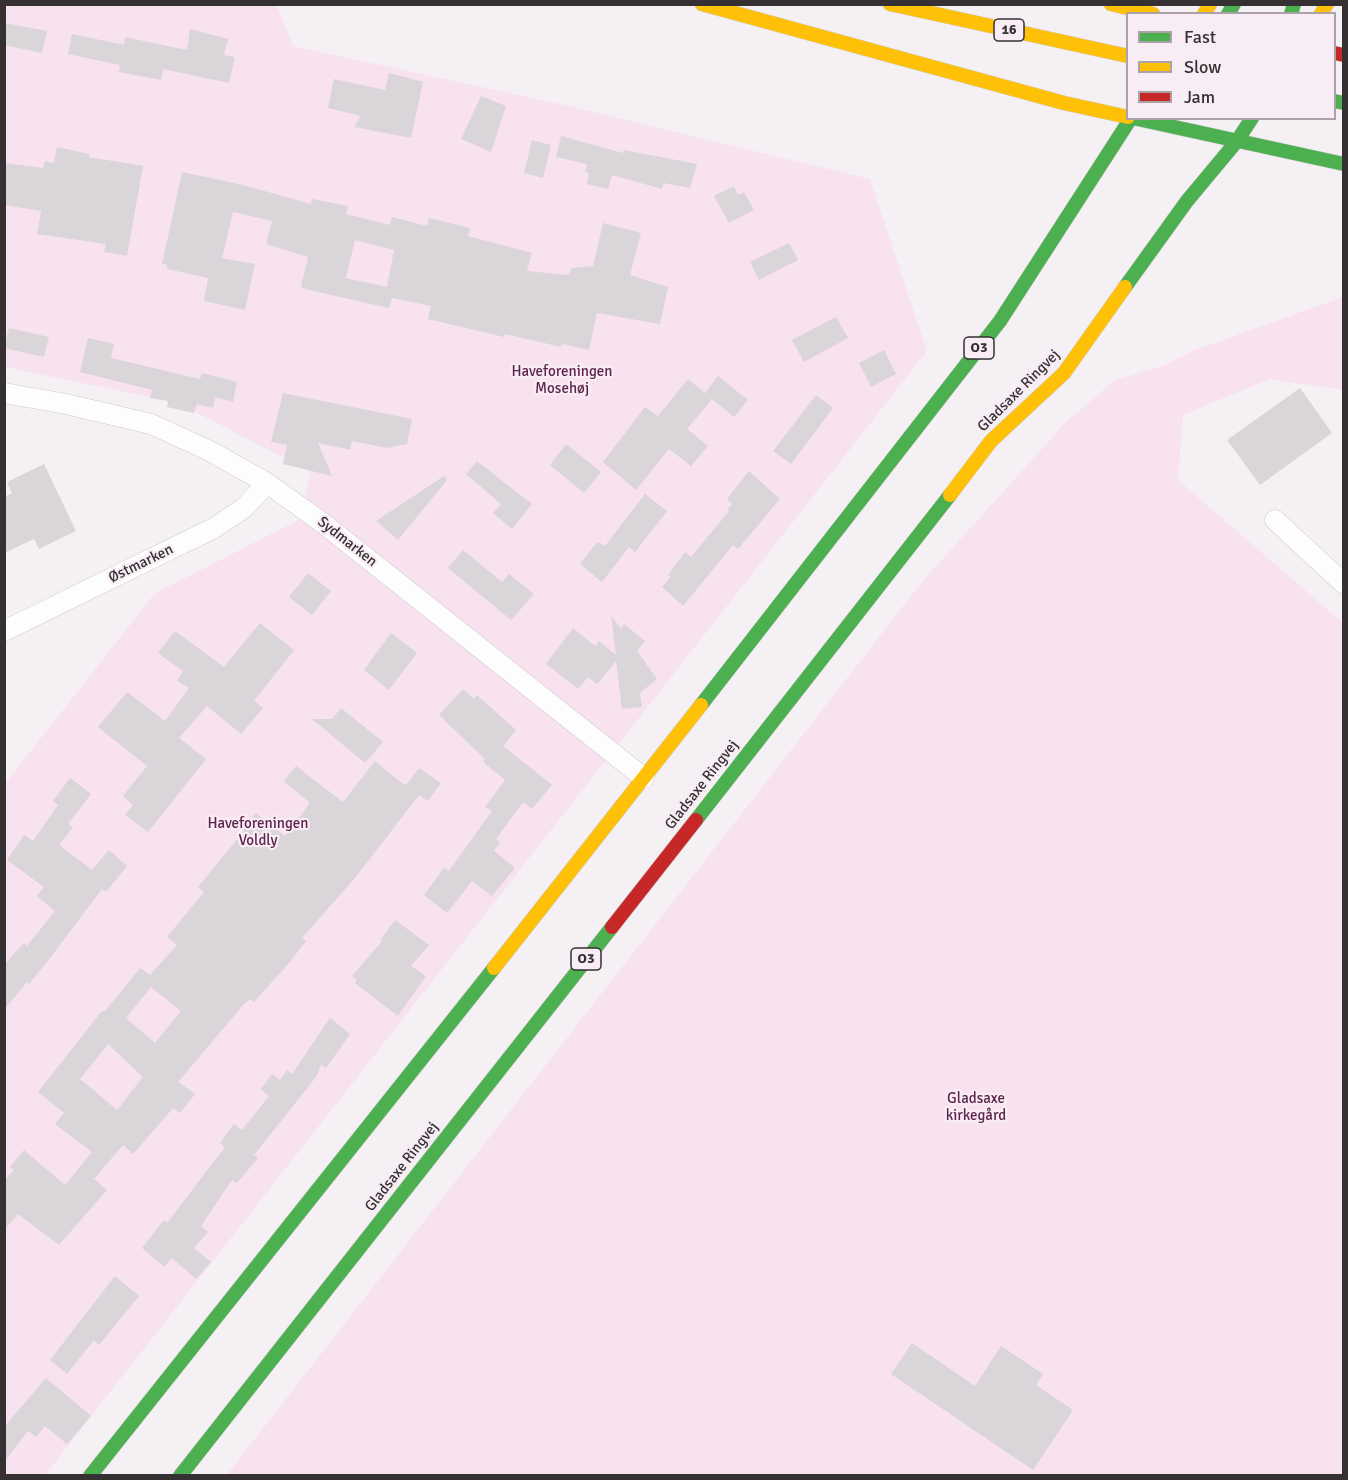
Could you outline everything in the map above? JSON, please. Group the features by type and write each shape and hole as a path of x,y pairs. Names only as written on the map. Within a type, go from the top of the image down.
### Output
{"main road":[{"path":"702,4 1064,103 1126,117"},
{"name":"16","path":"890,4 1126,56"},
{"path":"1111,4 1145,12"},
{"name":"O3","path":"90,1476 644,778 1000,321 1130,120"},
{"path":"1149,120 1176,123 1237,141 1344,164"},
{"path":"1237,141 1244,123"},
{"name":"Gladsaxe Ringvej","path":"180,1476 887,577 991,441 1064,374 1187,201 1237,141"}],"street":[{"name":"Sydmarken","path":"4,393 66,404 152,424 210,450 267,483 324,524 644,778"},
{"name":"Østmarken","path":"4,631 214,528 244,508 267,483"},
{"path":"1275,520 1344,584"}],"green space":[{"path":"5,5 277,5 293,46 560,104 870,179 927,351 45,1475 5,1475 4,785 155,593 301,519 311,472 178,403 5,367"},
{"name":"Gladsaxe kirkegård","path":"1343,297 1343,390 1270,379 1183,415 1178,480 1343,623 1343,1475 226,1476 921,583 1066,422 1115,380 1163,366 1192,351"}],"building":[{"path":"4,23 47,31 42,53 4,45"},
{"path":"190,29 228,39 224,55 235,57 229,83 163,69 161,80 119,72 120,65 68,54 72,34 124,45 125,37 187,50"},
{"path":"389,73 423,82 411,138 354,127 361,116 328,108 334,79 385,90"},
{"path":"481,96 506,106 491,152 461,139"},
{"path":"561,136 623,153 624,150 697,164 690,188 663,183 662,189 612,175 608,189 587,184 589,173 585,172 587,164 556,157"},
{"path":"532,140 551,145 543,178 524,173"},
{"path":"57,147 89,154 89,157 143,166 127,256 104,252 106,244 37,234 41,211 4,205 4,163 43,168 45,161 54,163"},
{"path":"182,172 243,185 311,204 312,199 348,206 346,214 390,225 392,217 427,226 429,218 470,228 468,236 532,253 527,271 569,275 572,268 593,266 603,223 641,233 630,275 668,287 660,324 597,313 589,350 562,344 561,347 505,334 504,337 428,319 431,306 392,298 389,308 301,287 308,257 266,244 272,221 233,212 222,258 255,264 245,310 204,301 208,278 167,269 167,265 162,264","holes":["355,240 394,250 387,287 346,278"]},
{"path":"734,186 738,195 744,192 754,210 729,223 714,196"},
{"path":"789,243 798,260 759,280 750,262"},
{"path":"836,317 848,338 804,362 792,340"},
{"path":"9,328 49,337 44,357 4,348"},
{"path":"88,338 114,344 111,358 200,379 202,373 237,382 233,402 215,397 213,408 197,404 194,413 167,407 168,401 150,398 152,390 80,372"},
{"path":"884,350 896,374 871,387 859,363"},
{"path":"718,376 748,400 734,417 712,399 687,429 708,446 691,466 669,449 636,490 603,462 645,407 658,416 688,379 705,393"},
{"path":"1300,388 1332,433 1260,485 1227,440"},
{"path":"283,393 412,419 407,444 387,448 352,441 350,450 318,443 332,476 283,464 287,445 271,442"},
{"path":"816,395 833,408 791,464 773,451"},
{"path":"566,444 601,472 584,493 550,465"},
{"path":"477,461 532,504 512,529 493,513 501,504 466,474"},
{"path":"44,464 76,531 39,549 34,539 4,553 4,497 12,493 7,482"},
{"path":"749,471 780,499 738,549 733,545 683,606 662,587 671,577 668,575 685,552 691,557 729,511 727,510 732,504 727,499"},
{"path":"444,476 447,480 398,540 376,521"},
{"path":"645,494 667,511 635,552 629,547 602,582 580,564 597,542 605,546"},
{"path":"463,550 502,582 509,574 534,594 511,620 448,568"},
{"path":"308,573 331,591 312,615 289,597"},
{"path":"611,615 621,629 624,624 645,641 637,651 657,679 640,693 642,707 622,709 616,661 597,684 588,677 578,689 546,664 573,628 595,646 599,641 616,655"},
{"path":"260,623 294,650 254,701 263,708 241,734 207,706 179,738 206,759 148,832 125,815 133,805 123,796 147,766 98,727 127,692 165,721 189,688 177,681 183,671 158,653 175,631 224,667"},
{"path":"391,633 417,653 389,690 364,670"},
{"path":"463,689 474,699 477,695 516,730 503,746 552,785 532,809 523,802 496,839 500,842 494,851 515,868 492,896 472,881 447,913 424,895 444,868 449,871 492,811 485,807 505,780 483,762 485,759 439,715"},
{"path":"341,708 383,742 365,763 312,719 332,719"},
{"path":"375,761 403,784 407,784 419,768 441,783 428,801 419,795 355,878 302,938 306,941 289,963 254,1002 250,999 244,1004 178,1082 195,1094 180,1113 173,1108 133,1154 123,1145 94,1179 107,1190 59,1245 18,1214 4,1230 4,1181 14,1170 10,1167 24,1150 65,1185 92,1152 55,1124 64,1113 38,1092 101,1012 106,1010 140,968 150,975 177,945 167,937 204,892 198,887 244,831 242,829 256,813 285,836 310,803 284,781 296,766 343,802","holes":["151,987 181,1011 155,1043 126,1018","108,1044 143,1077 117,1110 80,1079"]},
{"path":"70,778 91,794 68,824 73,827 59,845 92,870 109,850 127,866 106,892 102,889 47,962 4,1010 4,965 24,943 27,946 55,911 37,896 44,887 7,860 24,835 33,841 58,805 53,801"},
{"path":"395,920 429,945 411,966 426,976 398,1016 355,983 357,980 352,976 383,940 381,939"},
{"path":"330,1018 350,1034 326,1068 321,1065 316,1077 254,1155 258,1158 237,1183 232,1180 201,1226 208,1232 194,1248 211,1262 196,1279 172,1258 164,1267 142,1248 164,1220 167,1223 225,1147 220,1143 234,1124 242,1130 269,1096 261,1089 272,1074 280,1080 287,1070 292,1074"},
{"path":"115,1276 139,1296 99,1345 94,1340 67,1374 50,1360"},
{"path":"912,1343 975,1386 1001,1346 1043,1374 1036,1385 1073,1410 1033,1470 891,1374"},
{"path":"46,1378 91,1416 67,1444 45,1426 36,1437 28,1431 4,1462 4,1427"}],"traffic: fast":[{"path":"1229,12 1234,4"},
{"path":"1292,12 1294,4"},
{"path":"1336,101 1344,103"},
{"path":"701,705 1000,321 1130,120"},
{"path":"1142,120 1344,164"},
{"path":"1125,287 1187,201 1237,141 1251,120"},
{"path":"696,820 950,495"},
{"path":"180,1476 612,927"},
{"path":"90,1476 494,968"}],"traffic: slow":[{"path":"702,4 1064,103 1126,117"},
{"path":"890,4 1126,56"},
{"path":"1111,4 1145,12"},
{"path":"1205,12 1210,4"},
{"path":"1322,12 1327,4"},
{"path":"950,495 991,441 1064,373 1125,287"},
{"path":"494,968 701,705"}],"traffic: jam":[{"path":"1336,53 1344,55"},
{"path":"612,927 696,820"}],"park label":[{"name":"Haveforeningen Mosehøj","path":"562,380"},
{"name":"Haveforeningen Voldly","path":"258,832"}]}
